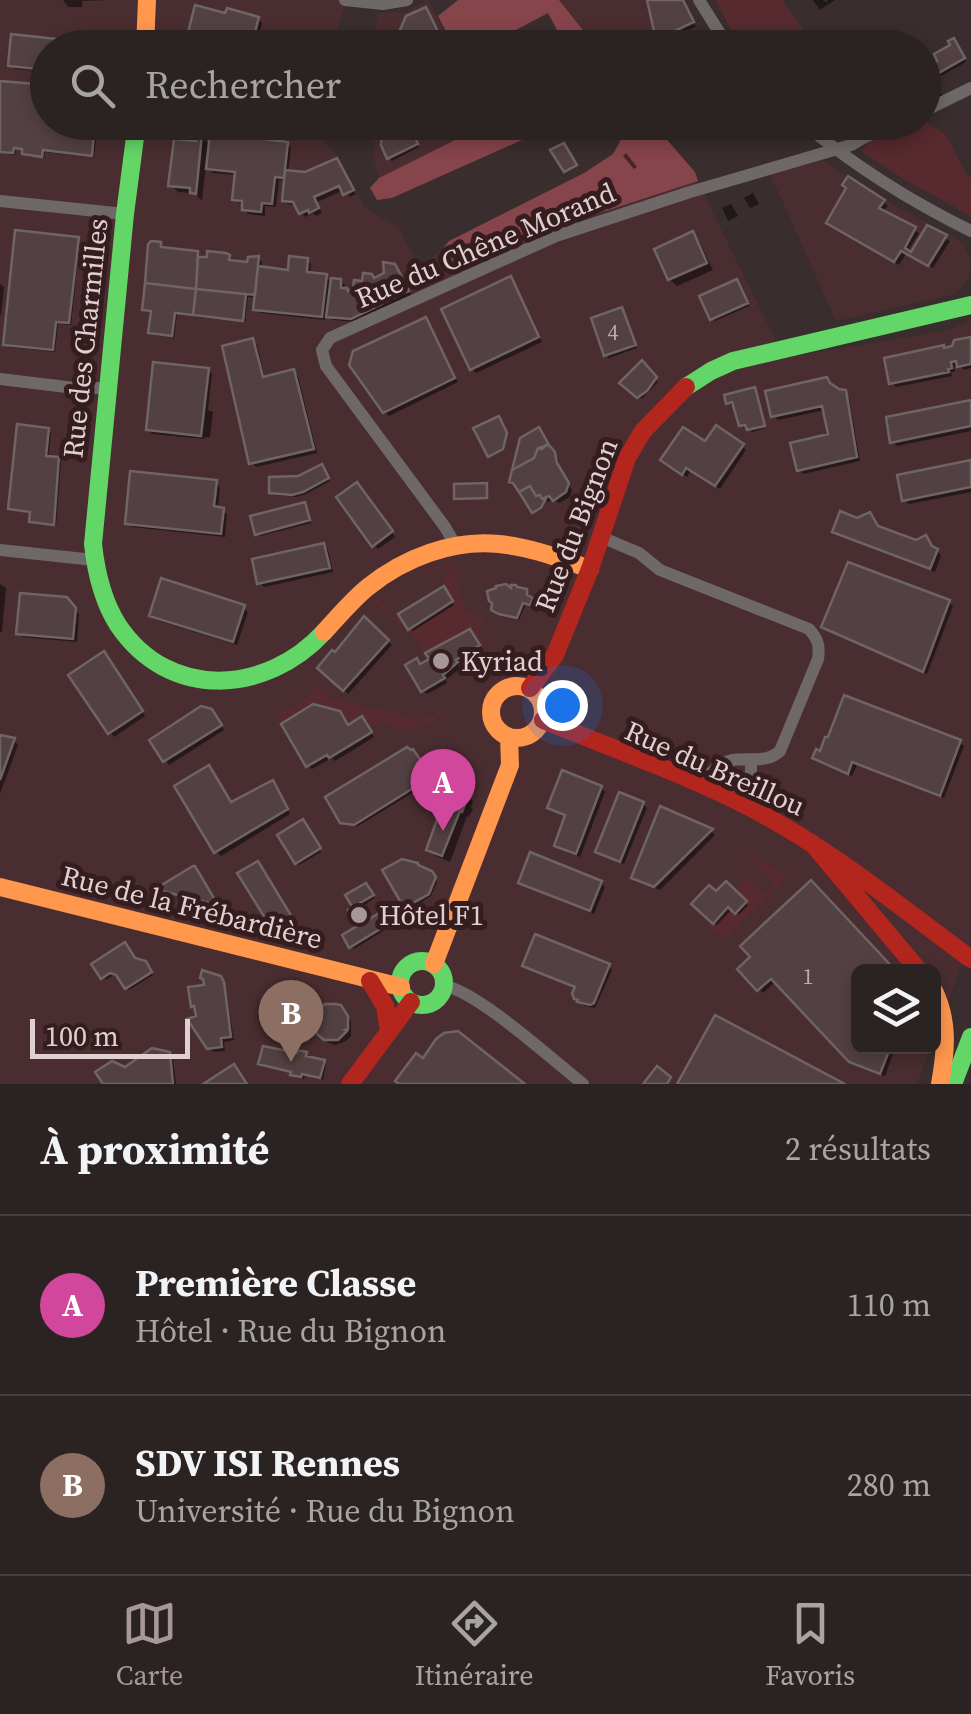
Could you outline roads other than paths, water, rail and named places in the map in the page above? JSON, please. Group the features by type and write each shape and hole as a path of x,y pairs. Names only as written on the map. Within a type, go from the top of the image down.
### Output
{"main road":[{"path":"146,30 147,0"},
{"name":"Rue des Charmilles","path":"94,560 135,140"},
{"name":"Rue du Bignon","path":"530,688 555,655 590,568 627,458 643,431 691,382 733,361 929,317 970,304"},
{"path":"94,560 109,608 139,649 181,674 215,681 238,681 268,673 299,656 357,597 388,573 456,546 486,542 517,545 590,568"},
{"path":"507,687 530,688 543,706 542,720 525,737 509,737 492,720 492,704 507,687"},
{"name":"Rue du Breillou","path":"542,720 746,806 812,843 971,959"},
{"path":"434,964 510,765 509,737"},
{"path":"812,843 913,964"},
{"name":"Rue de la Frébardière","path":"0,887 233,944 406,994"},
{"path":"350,1084 389,1031 406,994 403,973 420,961 434,964 442,974 444,986 432,1002 418,1004 406,994"},
{"path":"370,981 385,1006 389,1031"},
{"path":"940,1084 946,1042 941,1003"},
{"path":"953,1084 971,1037"}],"street":[{"path":"345,0 387,4 407,0"},
{"path":"699,0 718,30"},
{"path":"941,103 971,88"},
{"path":"824,140 898,193 971,231"},
{"name":"Rue du Chêne Morand","path":"456,546 326,366 322,356 325,344 338,334 556,236 860,140"},
{"path":"0,201 126,214"},
{"path":"0,379 109,388"},
{"path":"601,537 639,553 660,570 809,629 820,648 812,680 780,751 769,759 731,760 700,786"},
{"path":"0,550 94,560"},
{"path":"746,806 752,759"},
{"path":"444,986 454,987 480,1003 583,1084"}],"place":[{"name":"Kyriad","path":"441,661"},
{"name":"Première Classe","path":"443,831"},
{"name":"Hôtel F1","path":"359,915"},
{"name":"SDV ISI Rennes","path":"291,1062"}]}
